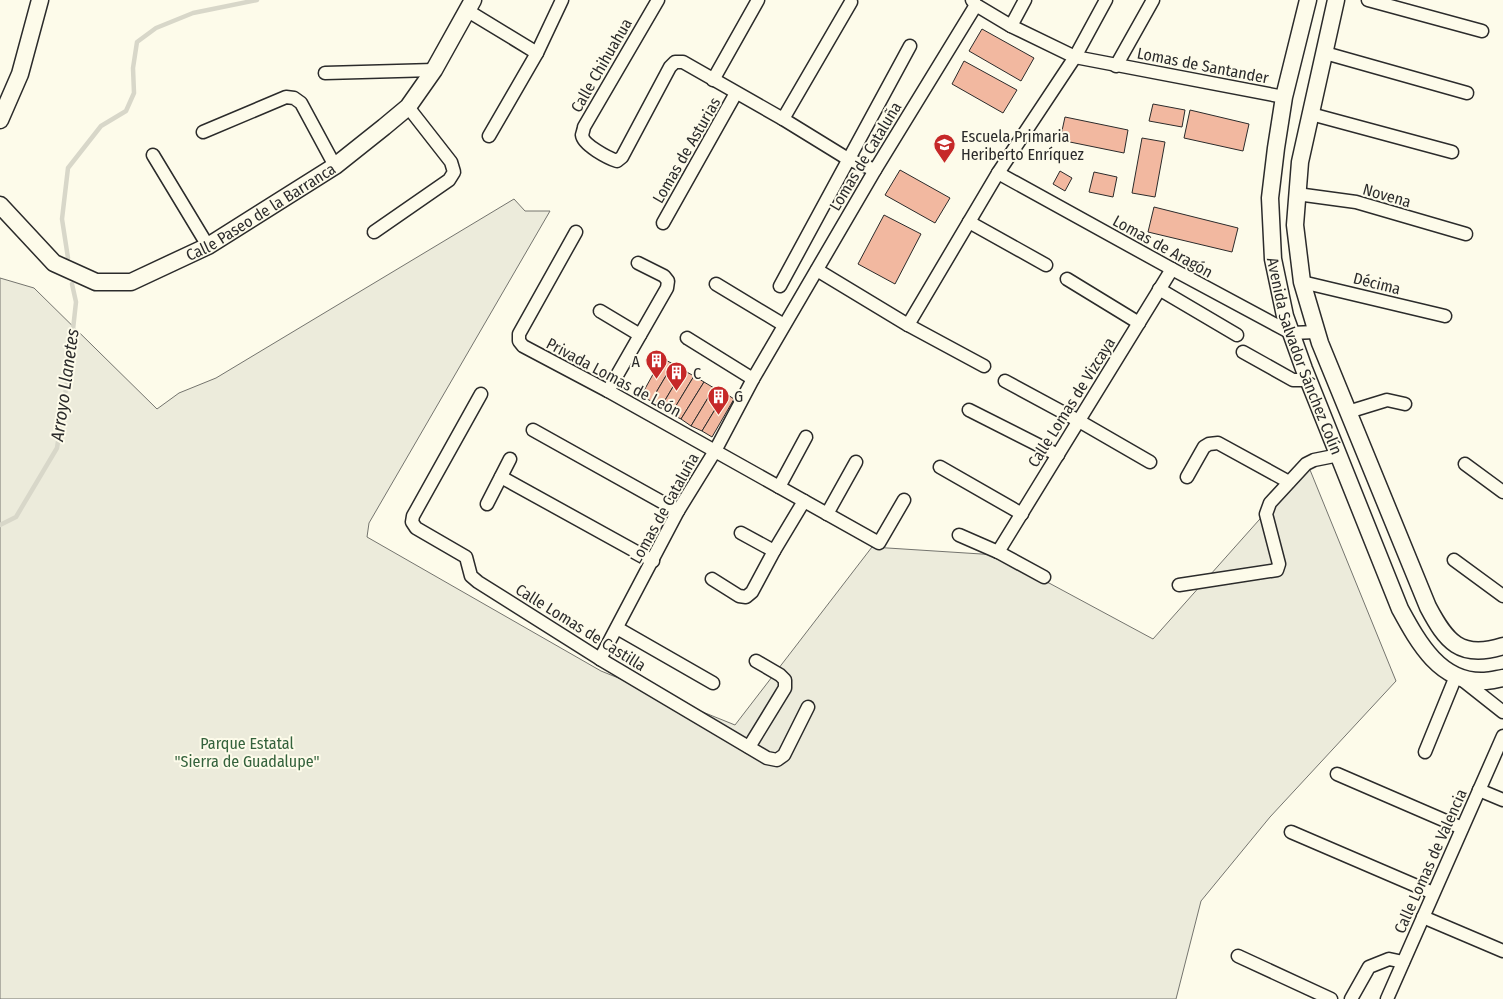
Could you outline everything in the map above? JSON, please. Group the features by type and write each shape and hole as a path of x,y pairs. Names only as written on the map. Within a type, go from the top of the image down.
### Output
{"street":[{"path":"0,120 20,74 40,0"},
{"path":"489,136 537,53 562,0"},
{"name":"Calle Chihuahua","path":"658,0 584,127 582,135 586,143 610,159 617,161 622,157 670,67 675,62"},
{"name":"Lomas de Asturias","path":"713,80 758,0"},
{"path":"1011,26 1025,0"},
{"path":"908,325 998,173 1075,57 1106,0"},
{"name":"Lomas de Santander","path":"1116,66 1153,0"},
{"name":"Avenida Salvador Sánchez Colín","path":"1308,0 1284,97 1270,198 1273,258 1285,316 1400,609 1420,645 1439,666 1458,677"},
{"name":"Avenida Salvador Sánchez Colín","path":"1336,0 1300,162 1295,225 1302,282 1316,332 1436,622 1451,642 1467,650 1493,649 1503,646"},
{"path":"1368,0 1482,31"},
{"path":"783,119 852,2"},
{"name":"Lomas de Santander","path":"974,3 1011,26 1075,57 1284,97"},
{"name":"Lomas de Cataluña","path":"600,659 678,512 753,379 874,170 974,3"},
{"path":"471,6 537,53"},
{"name":"Calle Paseo de la Barranca","path":"0,205 54,263 96,282 131,282 208,246 336,166 408,107 434,70 471,6"},
{"path":"780,286 910,46"},
{"path":"1325,53 1467,93"},
{"name":"Lomas de Asturias","path":"675,62 683,62 783,119 848,159 874,170"},
{"path":"325,73 434,70"},
{"name":"Lomas de Asturias","path":"663,223 736,93"},
{"path":"203,132 286,97 294,98 301,103 336,166"},
{"path":"374,232 449,180 454,172 451,162 408,107"},
{"path":"1311,114 1452,152"},
{"path":"153,155 208,246"},
{"name":"Lomas de Aragón","path":"998,173 1291,333"},
{"name":"Novena","path":"1297,194 1356,202 1466,234"},
{"path":"969,222 1046,265"},
{"name":"Privada Lomas de León","path":"576,232 519,334 519,341 522,346 608,391 879,543 904,500"},
{"path":"608,391 668,288 668,281 664,276 638,263"},
{"name":"Calle Lomas de Vizcaya","path":"998,552 1172,269"},
{"path":"817,270 908,325 984,366"},
{"path":"1067,279 1139,323"},
{"name":"Décima","path":"1302,282 1445,316"},
{"path":"716,284 784,326"},
{"path":"1159,289 1237,335"},
{"path":"600,311 640,335"},
{"path":"1291,333 1316,332"},
{"path":"686,338 753,379"},
{"path":"1242,352 1293,380 1309,380"},
{"path":"1005,382 1150,462"},
{"name":"Calle Lomas de Castilla","path":"481,394 413,516 412,522 416,528 466,557 471,576 478,582 600,659 767,758 777,760 784,755 808,708"},
{"path":"1348,412 1388,400 1405,404"},
{"path":"969,410 1058,455"},
{"path":"533,430 678,512"},
{"path":"779,487 806,437"},
{"path":"1187,478 1204,447 1218,443 1289,482"},
{"path":"1179,585 1277,570 1279,564 1266,514 1270,504 1306,464 1314,460 1339,455"},
{"path":"487,504 510,459"},
{"path":"827,514 856,462"},
{"path":"1465,464 1503,492"},
{"path":"940,467 1022,514"},
{"path":"502,477 653,561"},
{"path":"1353,492 1378,484"},
{"path":"712,579 739,596 746,597 752,592 804,501"},
{"path":"741,532 774,551"},
{"path":"959,535 998,552 1044,577"},
{"path":"1454,560 1503,596"},
{"path":"617,628 712,683"},
{"path":"749,747 785,688 785,680 780,675 756,661"},
{"path":"1458,677 1484,682 1503,678"},
{"path":"1458,677 1503,712"},
{"path":"1424,752 1458,677"},
{"name":"Calle Lomas de Valencia","path":"1387,999 1432,893 1503,736"},
{"path":"1337,774 1462,828"},
{"path":"1479,790 1503,800"},
{"path":"1291,832 1432,893"},
{"path":"1423,917 1503,951"},
{"path":"1238,956 1331,999"},
{"path":"1351,999 1369,967 1389,959 1403,962"}],"green space":[{"name":"Parque Estatal \"Sierra de Guadalupe\"","path":"514,199 525,211 550,211 369,523 367,537 601,671 735,725 872,547 997,555 1153,639 1308,465 1396,681 1270,817 1201,901 1176,999 0,999 0,278 34,288 157,409 179,393 216,378"}],"building":[{"path":"982,29 1034,58 1021,81 969,51"},
{"path":"964,61 1017,90 1003,113 952,84"},
{"path":"1153,104 1185,110 1182,127 1149,121"},
{"path":"1190,110 1249,124 1243,151 1184,138"},
{"path":"1065,117 1128,130 1124,153 1060,140"},
{"path":"1142,138 1165,142 1155,197 1132,193"},
{"path":"900,170 950,198 935,223 885,195"},
{"path":"1060,171 1072,178 1065,191 1053,184"},
{"path":"1094,172 1117,177 1113,197 1089,192"},
{"path":"1154,207 1238,228 1232,252 1148,232"},
{"path":"884,215 921,234 895,284 858,264"},
{"name":"A","path":"662,358 673,364 651,401 641,396"},
{"path":"673,364 683,370 661,407 651,401"},
{"name":"C","path":"683,370 694,376 671,414 661,407"},
{"path":"694,376 704,382 681,419 671,414"},
{"path":"704,382 714,388 691,426 681,419"},
{"path":"714,388 725,393 702,431 691,426"},
{"name":"G","path":"725,393 734,399 712,437 702,431"}],"waterway":[{"name":"Arroyo Llanetes","path":"68,258 62,219 68,168 101,126 126,111 134,93 133,68 137,42 156,28 193,13 257,0"},
{"name":"Arroyo Llanetes","path":"0,525 16,517 57,448 76,302 72,284"}],"place":[{"name":"Escuela Primaria Heriberto Enríquez","path":"945,164"},
{"name":"A","path":"656,380"},
{"name":"C","path":"677,392"},
{"name":"G","path":"718,415"}]}
